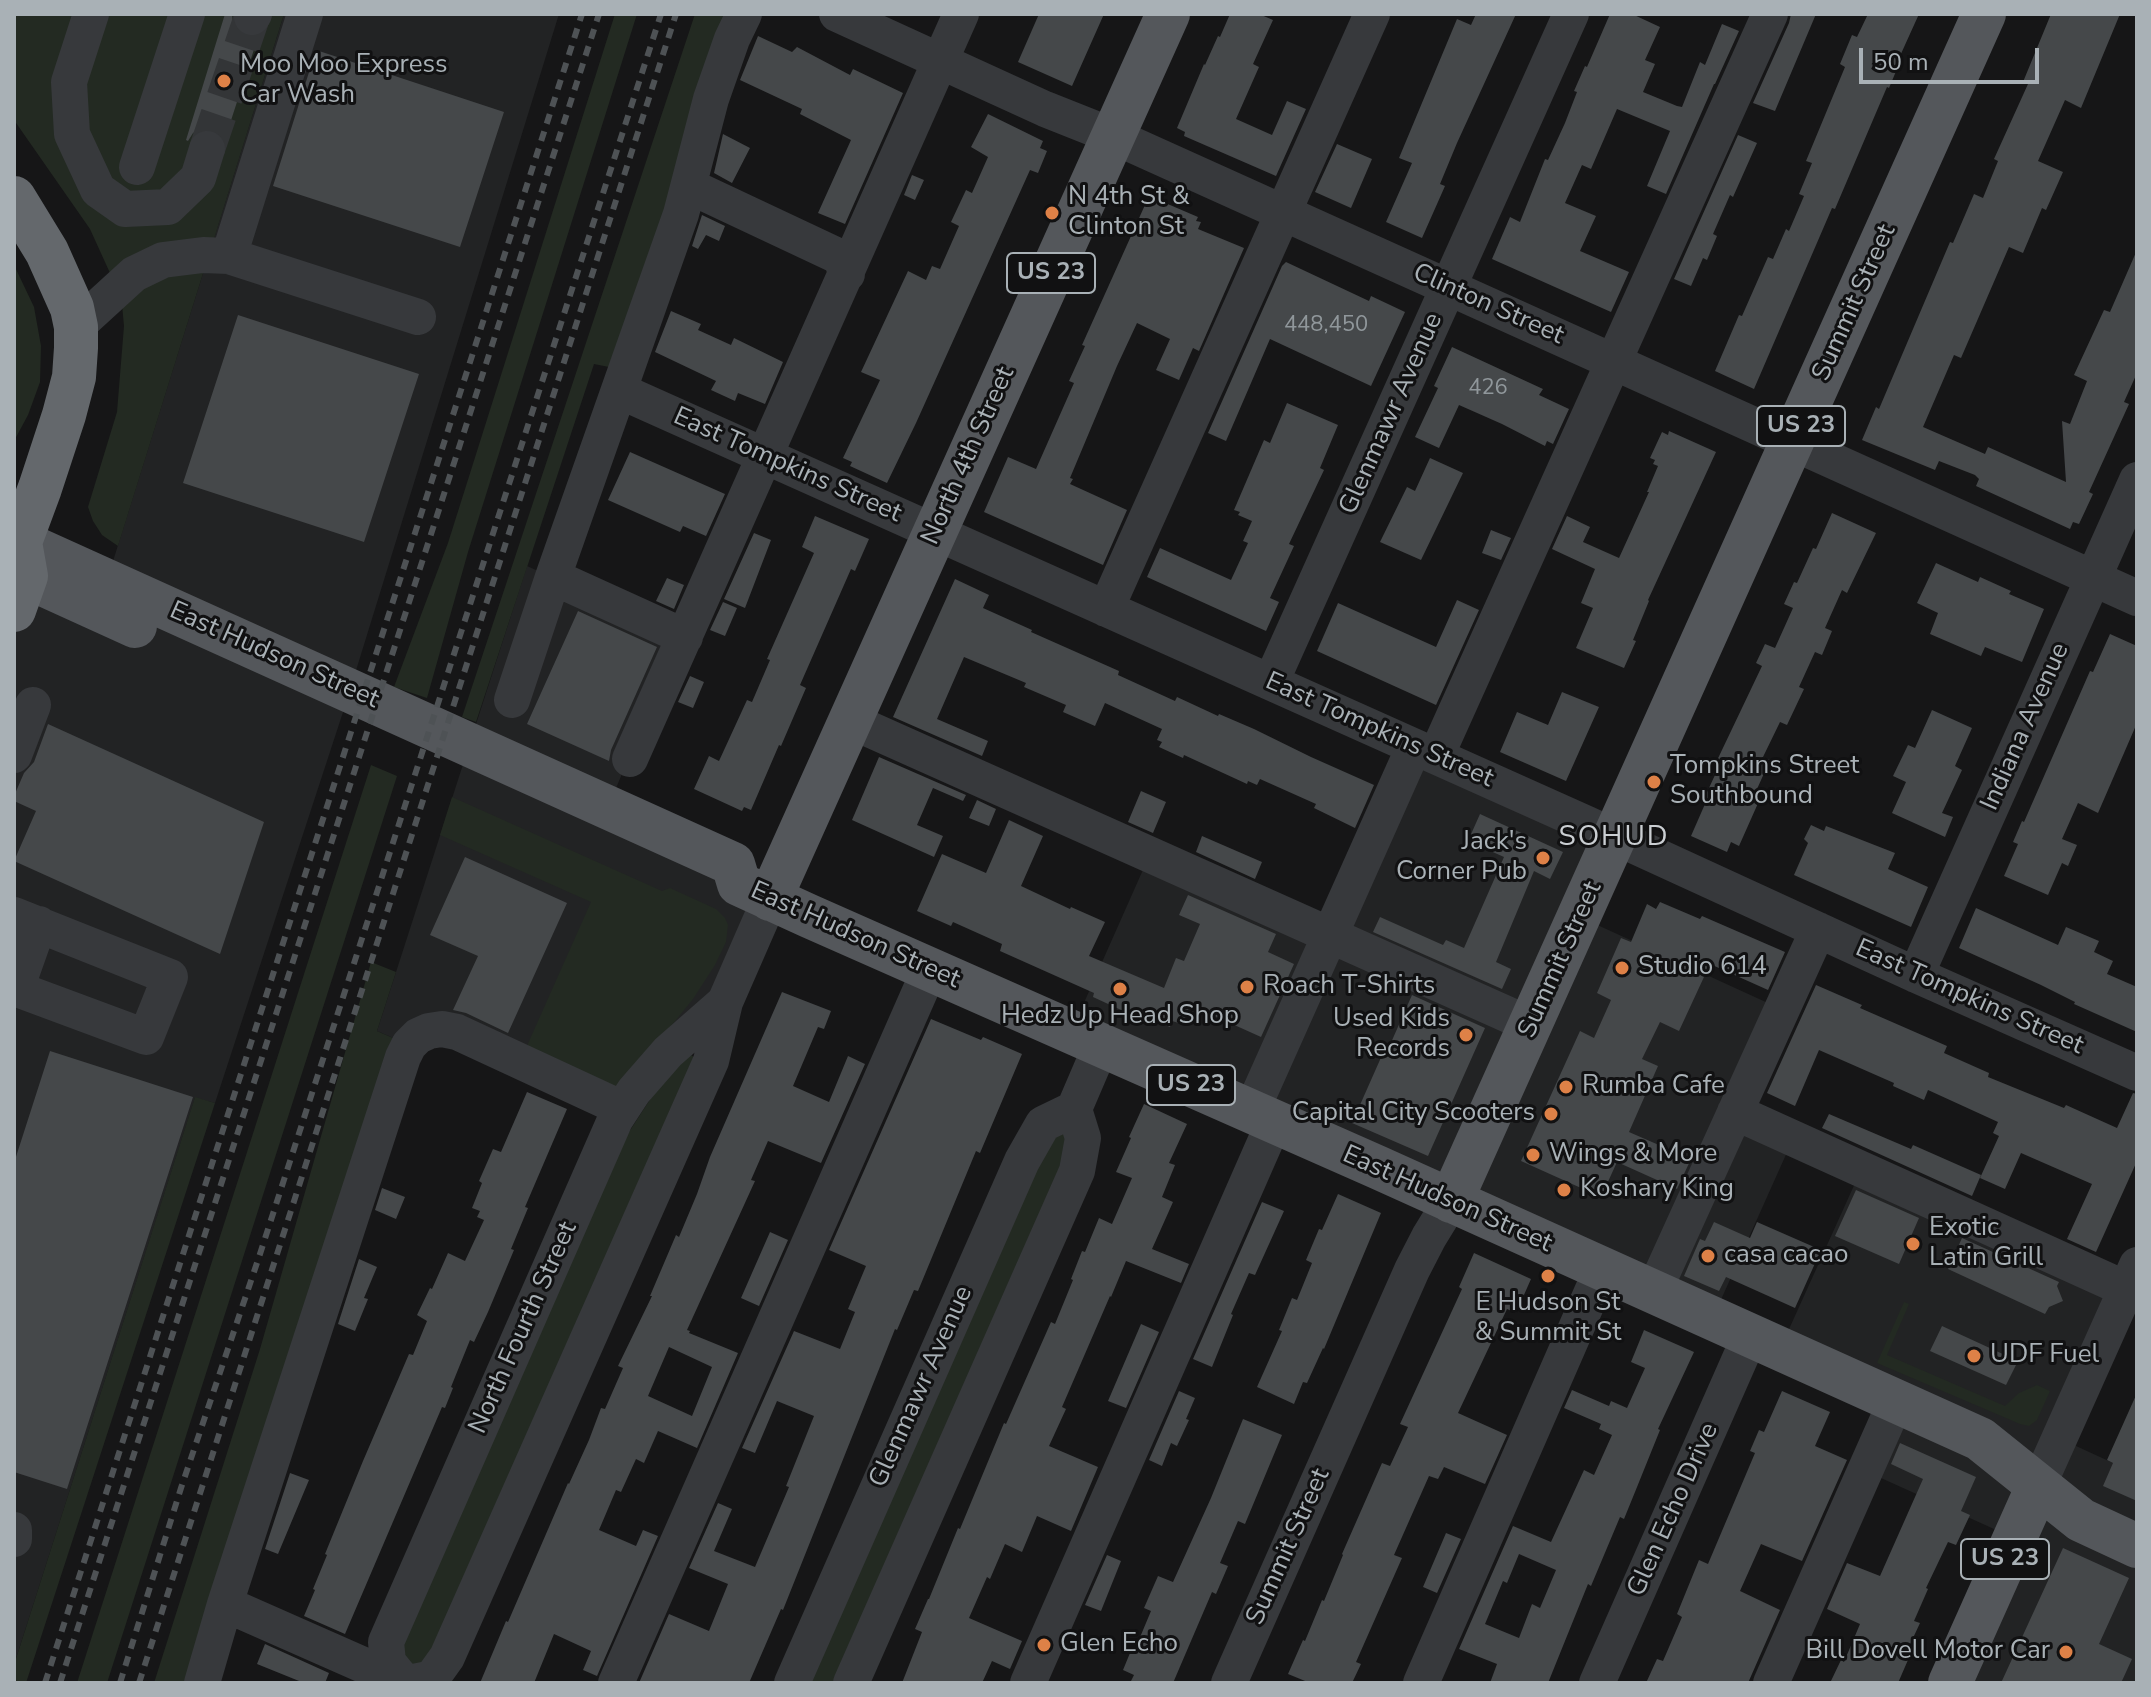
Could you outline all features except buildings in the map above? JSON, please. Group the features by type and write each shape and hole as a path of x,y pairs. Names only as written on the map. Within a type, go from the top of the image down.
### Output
{"highway":[{"path":"14,198 47,252 72,308 76,327 70,390 17,564"}],"main road":[{"name":"North 4th Street","path":"755,891 851,721 1168,14"},
{"name":"Summit Street","path":"1451,1201 1984,14"},
{"name":"East Hudson Street","path":"17,564 723,891 755,891 1980,1439 2081,1520 2137,1546"},
{"name":"US 23","path":"1950,1683 2038,1486"}],"street":[{"path":"91,14 69,82 72,134 98,190 125,209 168,207 198,178 207,149"},
{"path":"137,167 187,14"},
{"path":"229,256 305,14"},
{"path":"512,700 681,214 711,99 744,14"},
{"name":"Clinton Street","path":"837,14 2137,598"},
{"path":"630,759 961,14"},
{"path":"1106,609 1372,14"},
{"name":"Glenmawr Avenue","path":"1271,682 1571,14"},
{"path":"1028,1683 1262,1117 1330,935 1425,751 1614,361 1770,14"},
{"path":"689,186 840,257 847,274"},
{"path":"76,327 134,274 163,260 203,255 229,256 418,317"},
{"name":"East Tompkins Street","path":"620,391 2137,1073"},
{"name":"Indiana Avenue","path":"1916,975 2137,480"},
{"path":"553,577 685,637"},
{"path":"14,755 33,705"},
{"path":"851,721 1531,1025"},
{"name":"North Fourth Street","path":"725,1002 668,1052 621,1108 386,1642 388,1662 405,1683 432,1678 447,1657 711,1061 755,891"},
{"path":"27,920 170,977 146,1037 15,989 27,920"},
{"path":"1653,1293 1818,930"},
{"path":"616,1683 929,971"},
{"path":"202,1683 225,1604 409,1045 429,1031 442,1029 457,1032 621,1108"},
{"path":"1074,1109 1101,1046"},
{"name":"Glenmawr Avenue","path":"792,1683 1022,1161 1043,1124 1074,1109 1083,1138 1077,1171 851,1683"},
{"path":"1735,1112 2132,1277 2038,1486"},
{"name":"Summit Street","path":"1229,1683 1412,1270 1451,1201"},
{"path":"1421,1683 1602,1269"},
{"name":"Glen Echo Drive","path":"1597,1683 1750,1336"},
{"path":"1771,1683 1896,1401"},
{"path":"14,1530 14,1539"},
{"path":"225,1604 405,1683"}],"shaded area":[{"path":"14,14 284,14 213,242 110,273 90,229 14,120"},
{"path":"284,14 559,14 345,706 215,1103 195,1098 14,1665 14,597 104,590"},
{"path":"615,14 637,14 468,552 427,698 394,687 448,543"},
{"path":"695,14 726,14 619,369 594,364 476,722 462,717"},
{"path":"14,265 34,307 41,346 40,382 14,441"},
{"path":"205,267 118,546 102,535 88,507 117,412 124,326 122,304 151,275"},
{"path":"527,566 681,635 602,821 770,899 725,1002 634,1091 457,1032 409,1045 377,1031"},
{"path":"1414,747 1616,837 1580,917 1781,1009 1739,1104 1797,1130 1711,1322 1071,1032 1150,854 1330,935"},
{"path":"371,765 397,776 107,1683 77,1683"},
{"path":"452,797 662,891 670,888 716,909 725,918 728,925 726,942 715,965 693,999 614,1090 526,1048 591,902 440,835"},
{"path":"371,962 396,972 377,1031 409,1045 195,1683 154,1683 260,1349"},
{"path":"691,1055 695,1058 434,1664 418,1674 394,1656 605,1169 673,1064"},
{"path":"195,1097 215,1103 26,1683 14,1683 14,1665"},
{"path":"1064,1131 1071,1151 840,1683 802,1683 1039,1147"},
{"path":"1861,1170 2130,1291 2063,1440 2137,1474 2137,1683 1950,1683 2014,1538 1861,1469 1891,1400 1780,1349"},
{"path":"1904,1302 1909,1304 1887,1355 2005,1406 2019,1393 2037,1385 2050,1391 2037,1420 2029,1426 2020,1424 1877,1363"}],"tunnel":[{"path":"207,149 252,17"}],"railway":[{"path":"45,1683 582,14"},
{"path":"60,1683 599,14"},
{"path":"120,1683 661,14"},
{"path":"139,1683 676,14"}],"place":[{"name":"Moo Moo Express Car Wash","path":"224,81"},
{"name":"N 4th St & Clinton St","path":"1052,213"},
{"name":"Tompkins Street Southbound","path":"1654,782"},
{"name":"Jack's Corner Pub","path":"1543,858"},
{"name":"Studio 614","path":"1622,968"},
{"name":"Roach T-Shirts","path":"1247,987"},
{"name":"Hedz Up Head Shop","path":"1120,989"},
{"name":"Used Kids Records","path":"1466,1035"},
{"name":"Rumba Cafe","path":"1566,1087"},
{"name":"Capital City Scooters","path":"1551,1114"},
{"name":"Wings & More","path":"1533,1155"},
{"name":"Koshary King","path":"1564,1190"},
{"name":"Exotic Latin Grill","path":"1913,1244"},
{"name":"casa cacao","path":"1708,1256"},
{"name":"E Hudson St & Summit St","path":"1548,1276"},
{"name":"UDF Fuel","path":"1974,1356"},
{"name":"Glen Echo","path":"1044,1645"},
{"name":"Bill Dovell Motor Car","path":"2066,1652"}],"district":[{"name":"SOHUD","path":"1614,838"}]}
